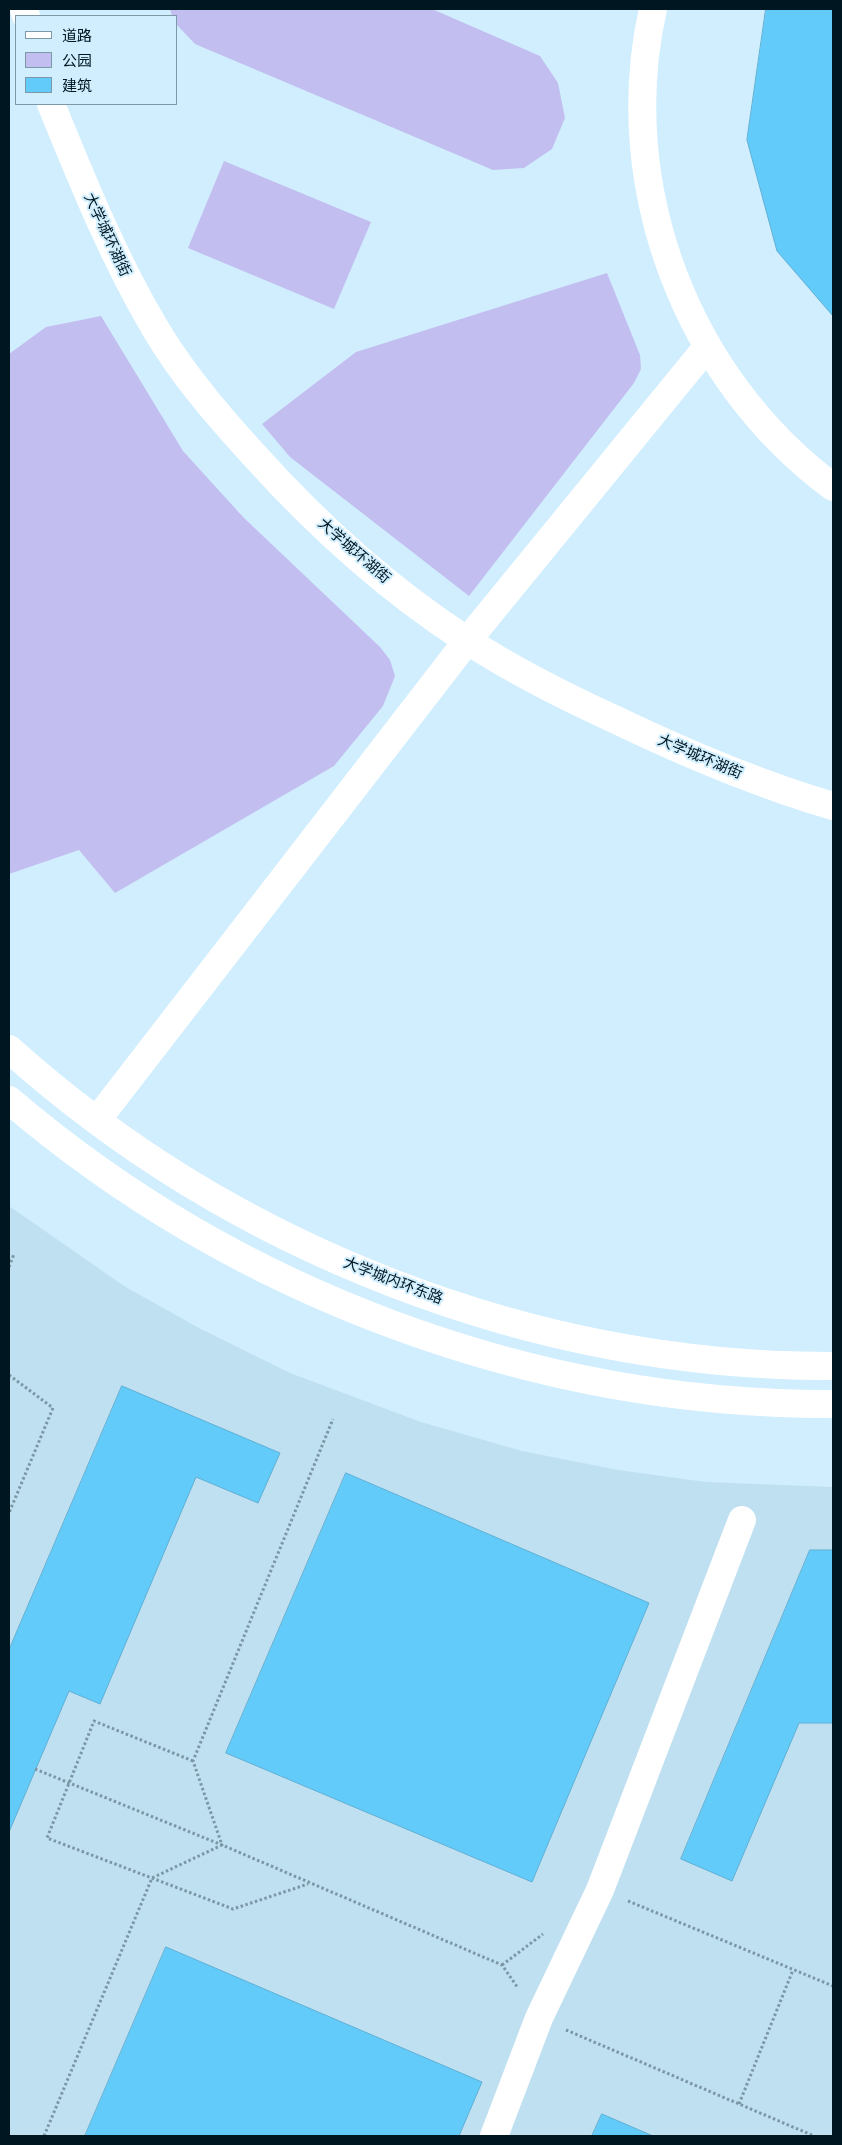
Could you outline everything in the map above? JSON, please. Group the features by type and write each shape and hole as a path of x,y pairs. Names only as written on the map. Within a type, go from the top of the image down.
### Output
{"main road":[{"path":"654,9 646,54 643,94 648,175 658,225 673,274 707,347 735,389 764,424 800,460 833,487"},
{"name":"大学城环湖街","path":"51,105 116,257 156,330 196,388 288,493 346,547 467,641 556,692 680,750 787,792 833,806"},
{"path":"97,1120 467,641 707,347"},
{"name":"大学城内环东路","path":"9,1049 97,1120 179,1177 276,1231 405,1288 465,1309 524,1326 636,1350 770,1364 833,1366"},
{"path":"9,1100 76,1153 168,1215 259,1266 392,1324 514,1363 621,1386 675,1394 742,1400 833,1404"},
{"path":"494,2136 539,2018 600,1890 742,1520"}],"path":[{"path":"9,1267 14,1254"},
{"path":"9,1375 53,1408 9,1513"},
{"path":"222,1845 193,1761 333,1419"},
{"path":"193,1761 94,1721 47,1838 233,1909 309,1884"},
{"path":"36,1769 222,1845 309,1884 502,1965 539,2018 814,2136"},
{"path":"44,2136 152,1878 222,1845"},
{"path":"600,1890 833,1986"},
{"path":"502,1965 547,1930"},
{"path":"739,2104 793,1970"}],"shaded area":[{"path":"9,1206 124,1286 197,1327 290,1373 421,1422 522,1451 618,1470 706,1482 833,1487 833,2136 9,2136"}],"green space":[{"path":"170,9 432,9 540,56 558,83 565,118 552,149 524,168 493,170 195,44 178,26 178,15 172,15"},
{"path":"224,161 371,222 334,309 188,248"},
{"path":"607,273 640,355 641,369 634,383 469,596 290,457 262,424 356,352"},
{"path":"101,316 183,451 243,517 380,647 390,660 395,676 383,706 334,766 115,893 79,850 9,874 9,354 46,327"}],"building":[{"path":"766,9 833,9 833,316 777,251 747,140"},
{"path":"122,1386 280,1453 258,1503 196,1477 100,1704 69,1691 9,1832 9,1650"},
{"path":"346,1473 649,1603 532,1882 226,1753"},
{"path":"810,1550 833,1550 833,1723 799,1723 732,1881 681,1859"},
{"path":"166,1947 482,2082 459,2136 85,2136"},
{"path":"602,2114 653,2136 592,2136"}]}
